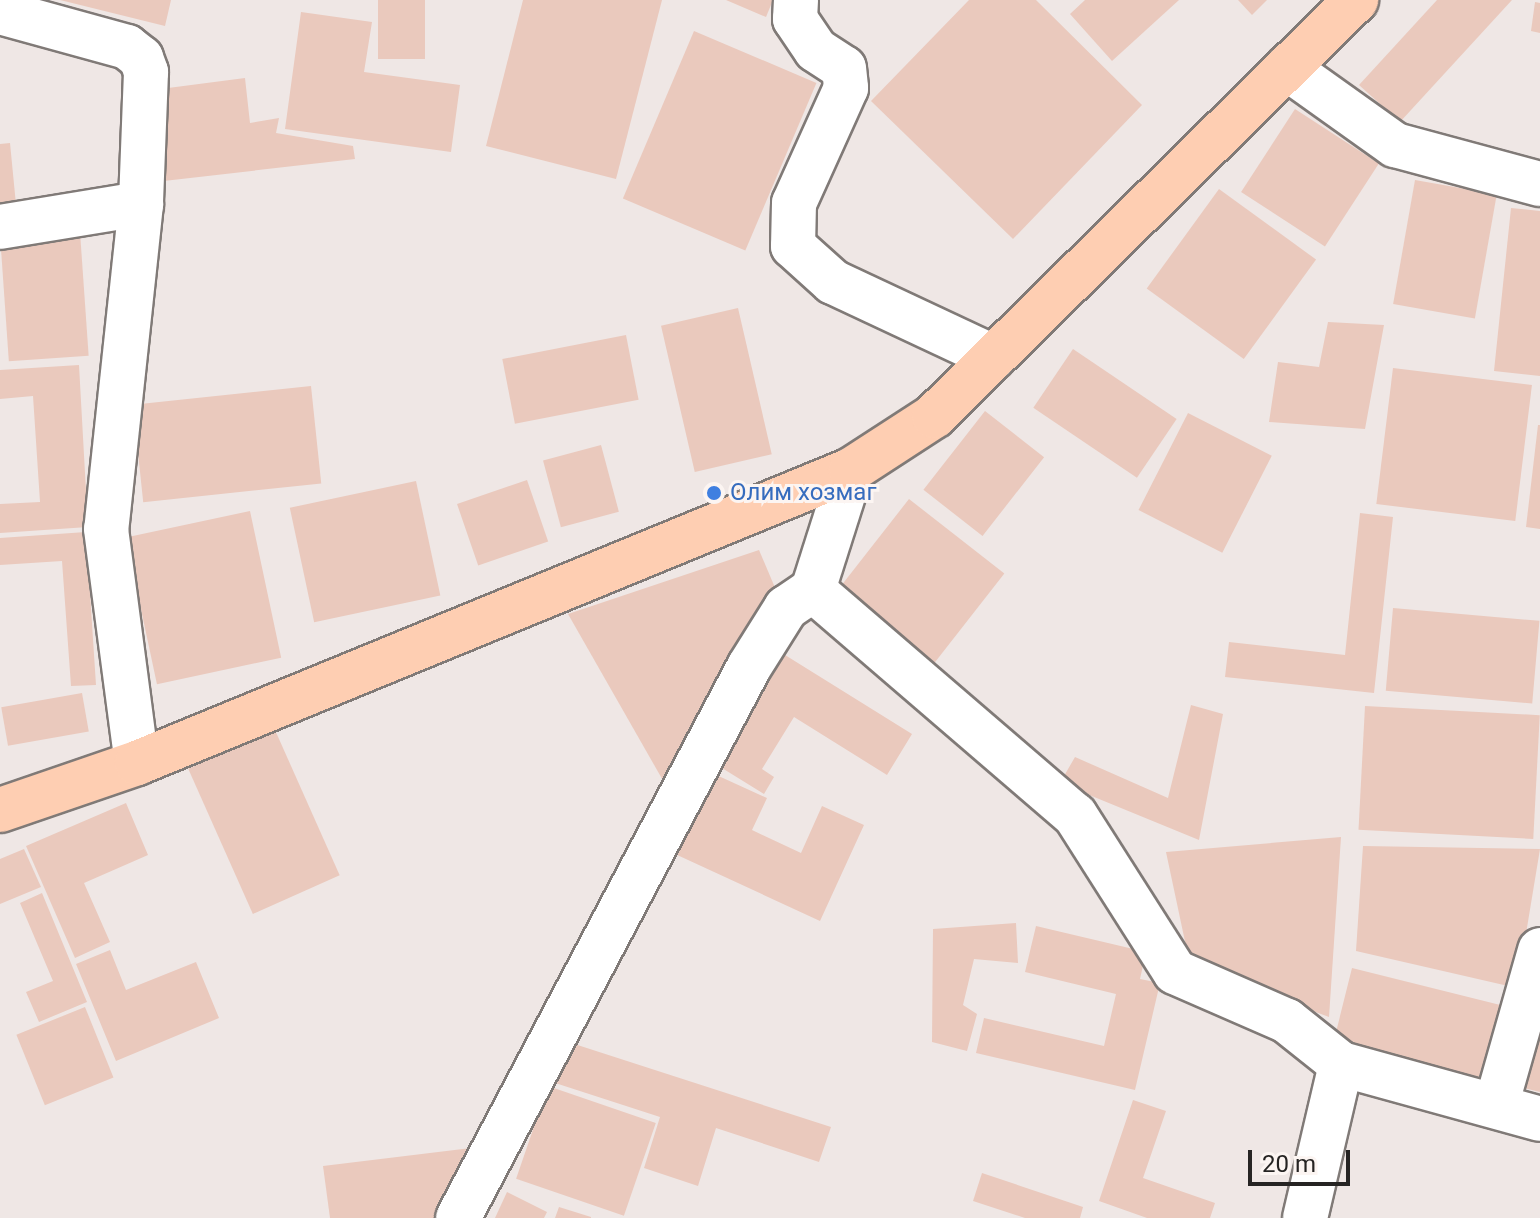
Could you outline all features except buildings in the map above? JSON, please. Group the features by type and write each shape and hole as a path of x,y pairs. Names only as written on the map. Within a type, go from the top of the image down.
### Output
{"main road":[{"path":"0,810 137,763 851,470 934,416 1356,0"}],"street":[{"path":"796,0 795,19 816,50 844,68 846,88 794,203 793,246 833,282 993,357"},
{"path":"0,12 127,47 141,58 146,72 141,204 106,529 137,763"},
{"path":"1287,68 1395,145 1540,184"},
{"path":"0,227 141,204"},
{"path":"458,1218 749,667 786,608 813,590 851,470"},
{"path":"813,590 1075,815 1175,972 1287,1021 1341,1064 1540,1119"},
{"path":"1496,1106 1540,950"},
{"path":"1305,1218 1341,1064"}],"place":[{"name":"Олим хозмаг","path":"714,493"}]}
